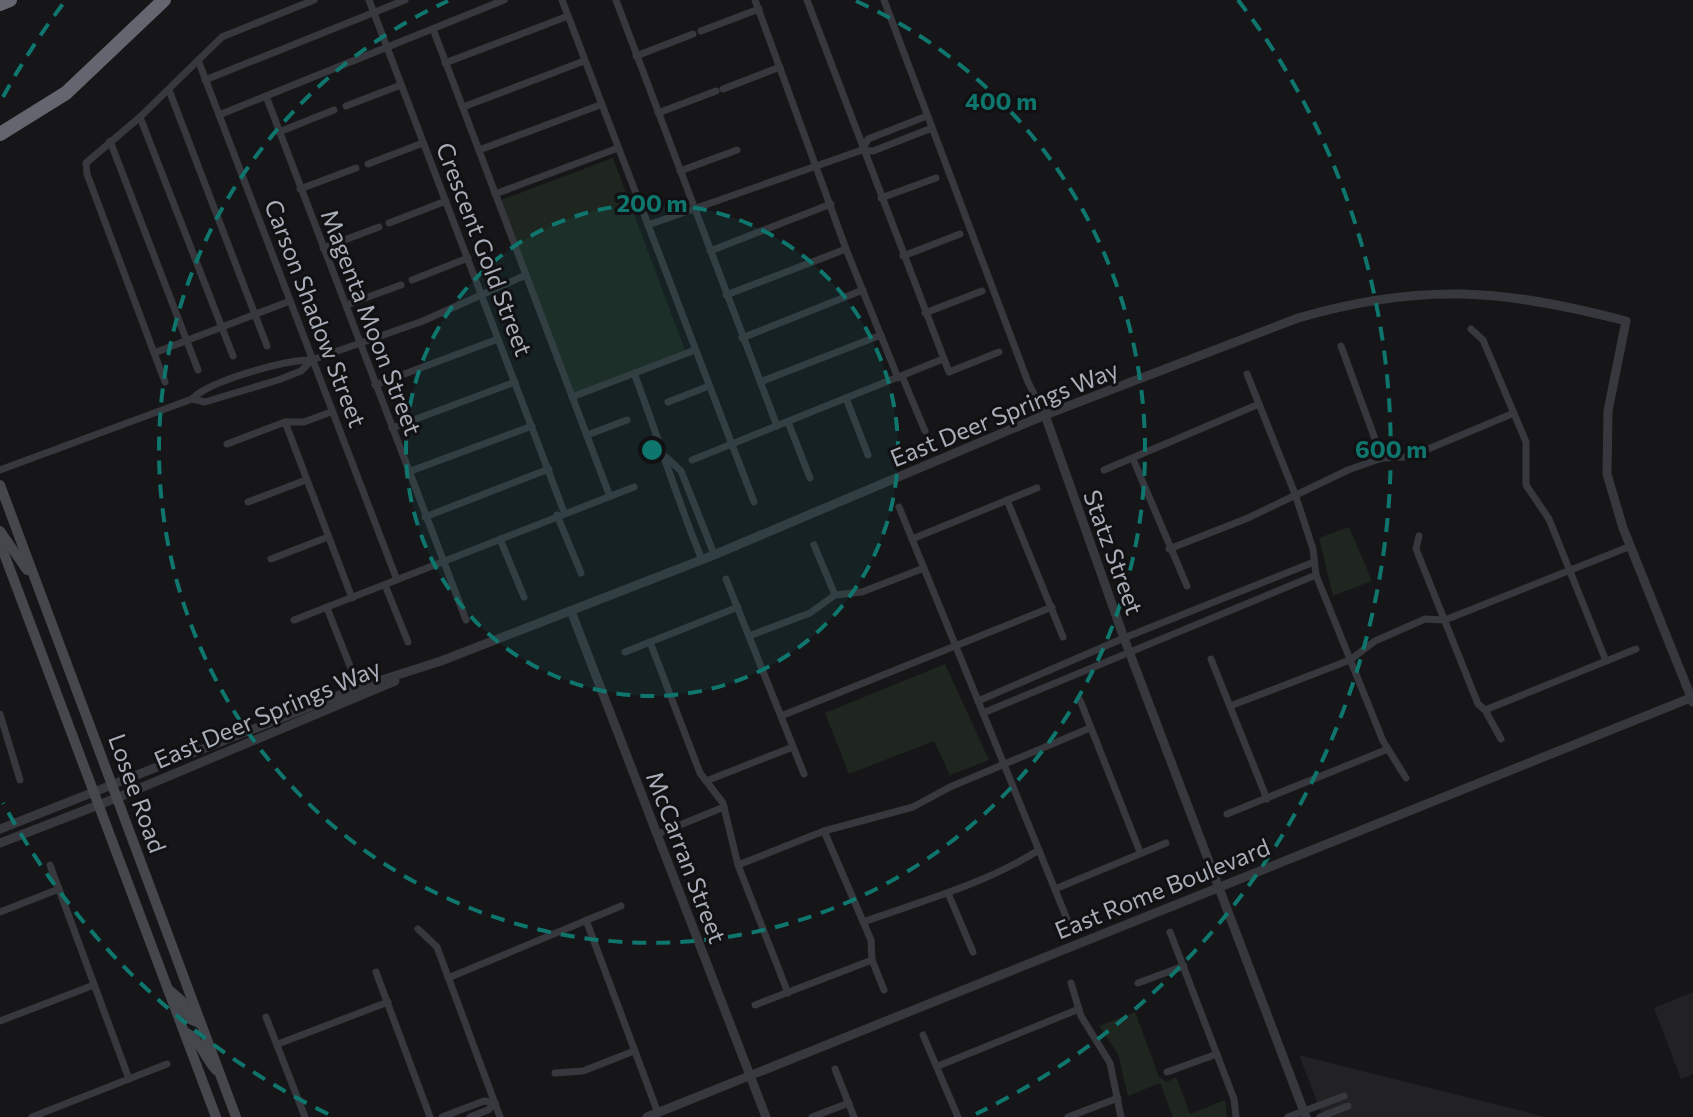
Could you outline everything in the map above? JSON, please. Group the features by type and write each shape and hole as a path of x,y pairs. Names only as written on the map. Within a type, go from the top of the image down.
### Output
{"highway":[{"path":"0,4 10,0"},
{"path":"0,134 66,93 164,0"}],"main road":[{"name":"Losee Road","path":"0,485 236,1117"},
{"path":"0,531 8,538 41,592"},
{"name":"Losee Road","path":"0,543 216,1117"},
{"path":"166,988 182,1001 192,1021 201,1024"},
{"path":"185,1032 196,1039 204,1058 220,1074"}],"street":[{"path":"165,382 86,168 88,159 140,117 222,37 314,0"},
{"name":"Crescent Gold Street","path":"369,0 549,469 581,573"},
{"path":"205,80 405,0"},
{"path":"219,115 504,0"},
{"path":"562,0 754,502"},
{"path":"616,0 777,426"},
{"path":"755,0 846,249 925,431"},
{"path":"807,0 949,372 999,352"},
{"name":"Statz Street","path":"884,0 1028,382 1045,415 1124,638 1305,1114"},
{"path":"636,56 759,9"},
{"path":"445,63 568,16"},
{"path":"433,29 609,494"},
{"name":"Carson Shadow Street","path":"198,60 397,580"},
{"path":"463,107 584,61"},
{"path":"658,113 780,67"},
{"path":"346,106 401,85"},
{"path":"169,90 267,346"},
{"name":"Magenta Moon Street","path":"266,96 466,620"},
{"path":"479,150 600,105"},
{"path":"279,132 334,110"},
{"path":"862,150 868,139 927,116"},
{"path":"140,117 233,356"},
{"path":"648,225 862,150 873,151 932,128"},
{"path":"110,141 198,370"},
{"path":"368,164 423,143"},
{"path":"495,194 618,148"},
{"path":"680,171 737,150"},
{"path":"300,189 356,168"},
{"path":"881,198 936,178"},
{"path":"389,223 446,201"},
{"path":"710,251 831,204"},
{"path":"323,248 379,227"},
{"path":"903,256 960,234"},
{"path":"726,295 846,249"},
{"path":"412,280 468,258"},
{"path":"192,399 205,402 278,380 301,371 312,360 423,321 526,275"},
{"path":"346,305 401,285"},
{"path":"742,338 863,290"},
{"path":"925,313 982,291"},
{"name":"East Deer Springs Way","path":"0,829 360,687 416,670 702,560 1045,415 1298,318 1380,298 1492,293 1545,301 1626,321 1608,411 1605,448 1612,497 1631,546"},
{"path":"154,353 290,301"},
{"path":"1471,329 1483,340 1514,413 1529,455 1526,485 1549,519 1606,661"},
{"path":"760,382 881,335"},
{"path":"375,385 498,339"},
{"path":"1341,346 1382,458"},
{"path":"572,397 695,350"},
{"path":"0,470 192,399 201,390 232,378 297,359 312,360"},
{"path":"692,460 943,359"},
{"path":"634,373 667,458 668,476 702,560"},
{"path":"1247,374 1295,494 1316,575 1388,749 1406,778"},
{"path":"392,428 515,382"},
{"path":"668,402 709,386"},
{"path":"846,398 868,455"},
{"path":"1104,470 1259,404"},
{"path":"227,444 285,422 304,422 331,412"},
{"path":"1169,549 1248,518 1295,494 1382,458 1409,457 1514,413"},
{"path":"587,435 627,420"},
{"path":"285,422 352,598"},
{"path":"788,422 810,478"},
{"path":"408,472 532,426"},
{"path":"667,458 681,471 714,554"},
{"path":"1133,459 1187,586"},
{"path":"425,517 549,469"},
{"path":"248,502 306,480"},
{"path":"294,620 609,494 634,487"},
{"path":"912,539 1037,488"},
{"path":"1007,500 1063,637"},
{"path":"899,507 1067,919"},
{"path":"1419,536 1416,549 1478,704 1485,710 1501,739"},
{"path":"271,559 328,537"},
{"path":"500,539 524,597"},
{"path":"814,545 835,595"},
{"path":"1230,706 1350,660 1375,641 1425,619 1445,620 1631,546 1692,699"},
{"path":"978,701 1124,638 1314,562"},
{"path":"749,636 810,613 835,595 862,592 924,568"},
{"path":"983,713 1316,575"},
{"path":"726,579 804,774"},
{"path":"385,585 408,642"},
{"path":"625,652 738,607"},
{"path":"781,716 1052,607"},
{"path":"327,608 350,666"},
{"name":"McCarran Street","path":"571,611 766,1117"},
{"path":"650,642 706,781 724,807 738,865 788,993"},
{"path":"1485,710 1636,649"},
{"path":"1211,659 1267,799"},
{"name":"East Deer Springs Way","path":"0,843 363,697 416,670"},
{"name":"East Rome Boulevard","path":"647,1117 1692,699"},
{"path":"1080,700 1140,852"},
{"path":"0,714 20,780"},
{"path":"738,865 824,831 913,807 1090,728"},
{"path":"706,781 793,747"},
{"path":"1227,814 1388,749"},
{"path":"0,759 11,755"},
{"path":"658,834 724,807"},
{"path":"824,831 873,947 872,960 884,990"},
{"path":"1055,889 1166,843"},
{"path":"863,922 948,893 1015,865 1039,850"},
{"path":"50,865 129,1079"},
{"path":"0,912 59,889"},
{"path":"948,893 973,952"},
{"path":"448,978 621,906"},
{"path":"586,920 658,1113"},
{"path":"418,929 437,947 500,1117"},
{"path":"1170,932 1234,1099 1236,1117"},
{"path":"755,1005 872,960"},
{"path":"1138,983 1184,966"},
{"path":"376,972 430,1117"},
{"path":"1071,983 1079,1009 1110,1063 1121,1117"},
{"path":"0,1021 94,985"},
{"path":"278,1044 388,1002"},
{"path":"938,1066 1079,1009"},
{"path":"266,1017 305,1117"},
{"path":"923,1035 958,1117"},
{"path":"555,1073 583,1071 634,1051"},
{"path":"1167,1072 1217,1054"},
{"path":"32,1117 167,1064"},
{"path":"835,1069 854,1117"},
{"path":"1288,1117 1305,1114 1344,1096"},
{"path":"1068,1117 1118,1098"},
{"path":"442,1117 484,1101 495,1103"},
{"path":"470,1117 488,1110 495,1103"},
{"path":"812,1117 849,1103"},
{"path":"1320,1117 1348,1106"}],"shaded area":[{"path":"613,158 685,350 574,393 501,200"},
{"path":"1349,527 1372,581 1333,596 1319,538"},
{"path":"945,664 989,760 950,775 934,741 849,774 825,713"},
{"path":"1693,992 1693,1074 1681,1079 1654,1008"},
{"path":"1135,1012 1159,1077 1167,1082 1176,1077 1190,1114 1225,1100 1227,1117 1173,1117 1160,1083 1128,1096 1118,1054 1099,1026"},
{"path":"1299,1055 1546,1117 1323,1117"}]}
